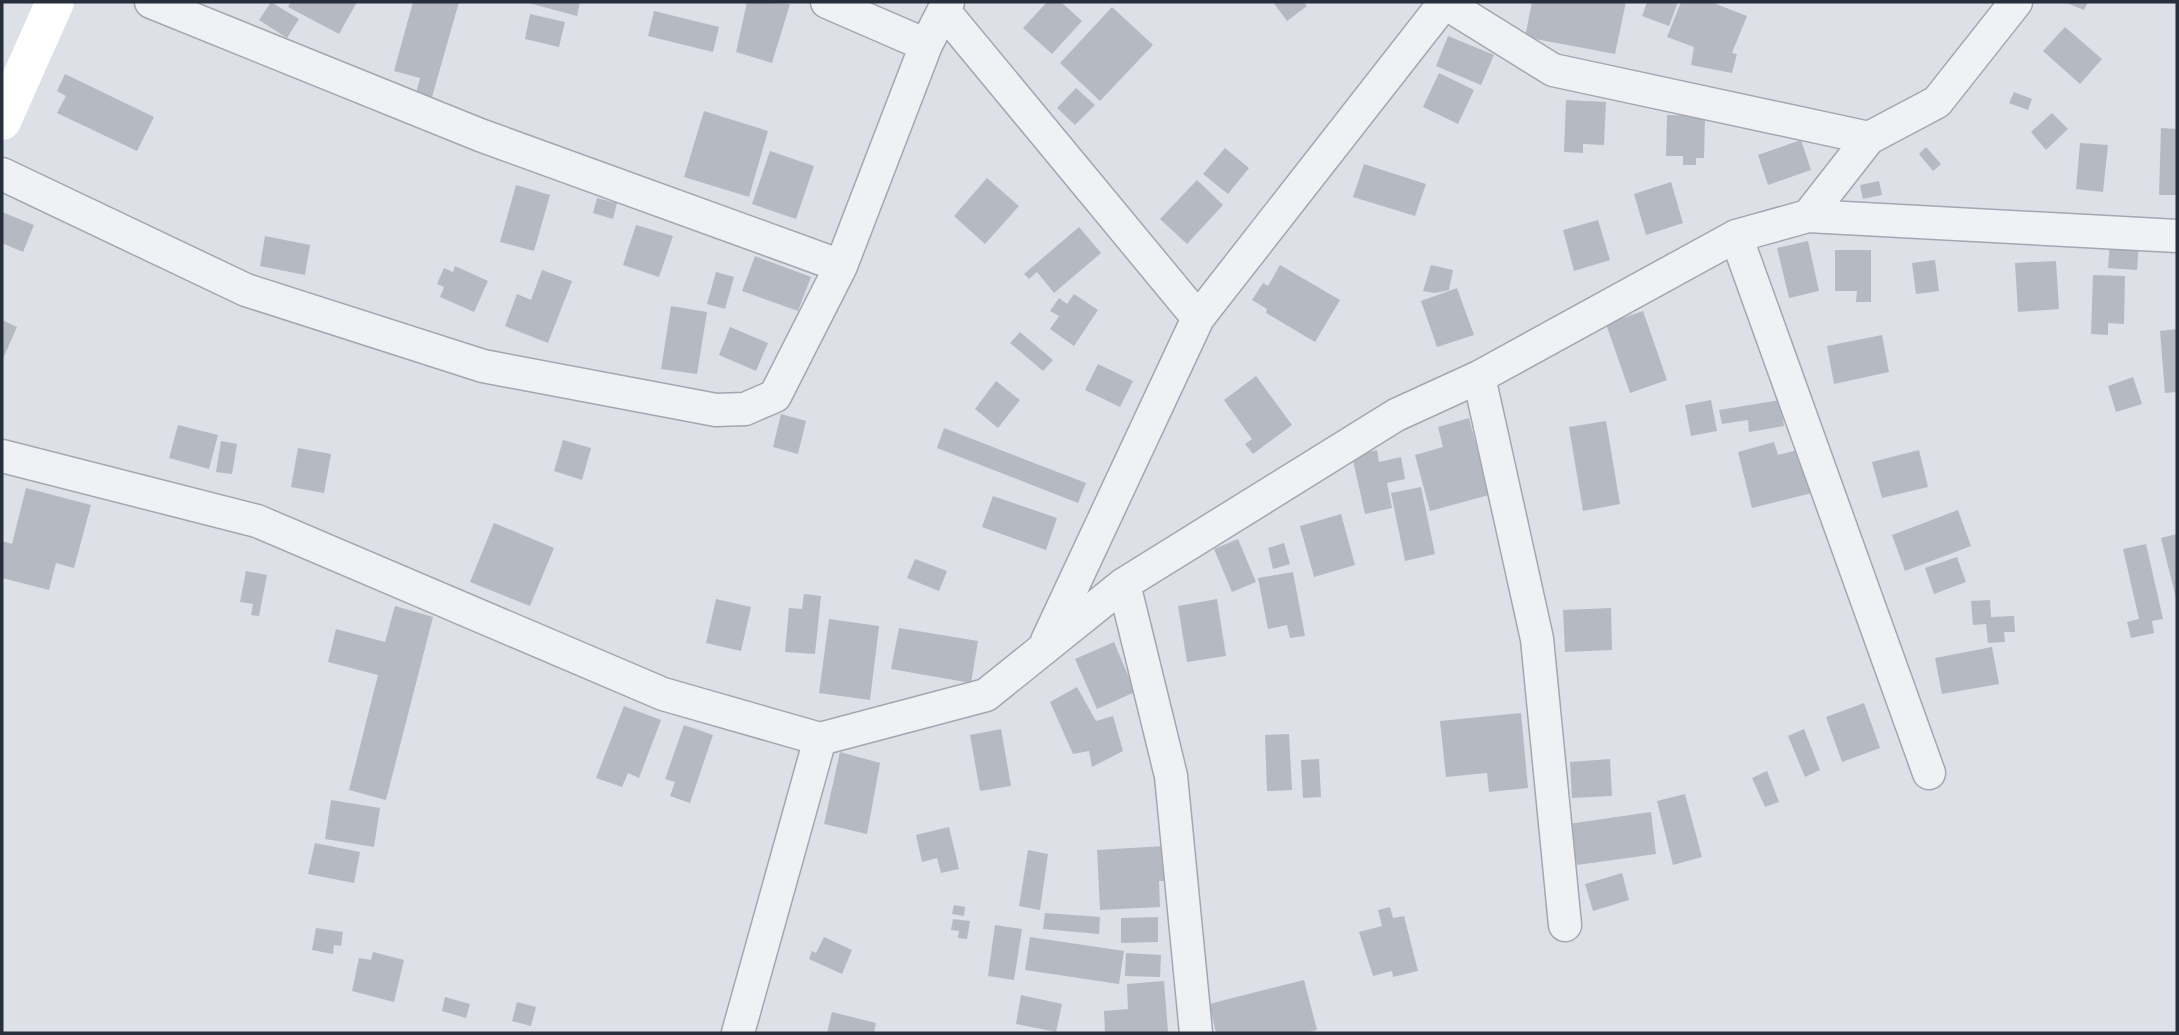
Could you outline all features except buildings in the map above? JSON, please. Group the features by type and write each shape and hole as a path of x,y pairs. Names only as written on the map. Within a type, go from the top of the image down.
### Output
{"main road":[{"path":"2,121 55,2"}],"street":[{"path":"150,2 480,135 841,266"},
{"path":"827,2 926,45"},
{"path":"1043,649 1198,318 1445,2 1552,70 1869,138"},
{"path":"1808,216 1869,138 1937,102 2016,2"},
{"path":"2,174 246,290 483,366 716,410 745,409 775,396 841,266 926,45 946,6 1198,318"},
{"path":"2,456 257,521 663,694 820,740 986,695 1124,584 1396,415 1479,377 1736,236 1808,216 2177,236"},
{"path":"1736,236 1929,773"},
{"path":"1479,377 1536,639 1565,925"},
{"path":"1124,584 1171,776 1196,1033"},
{"path":"738,1033 820,740"}]}
